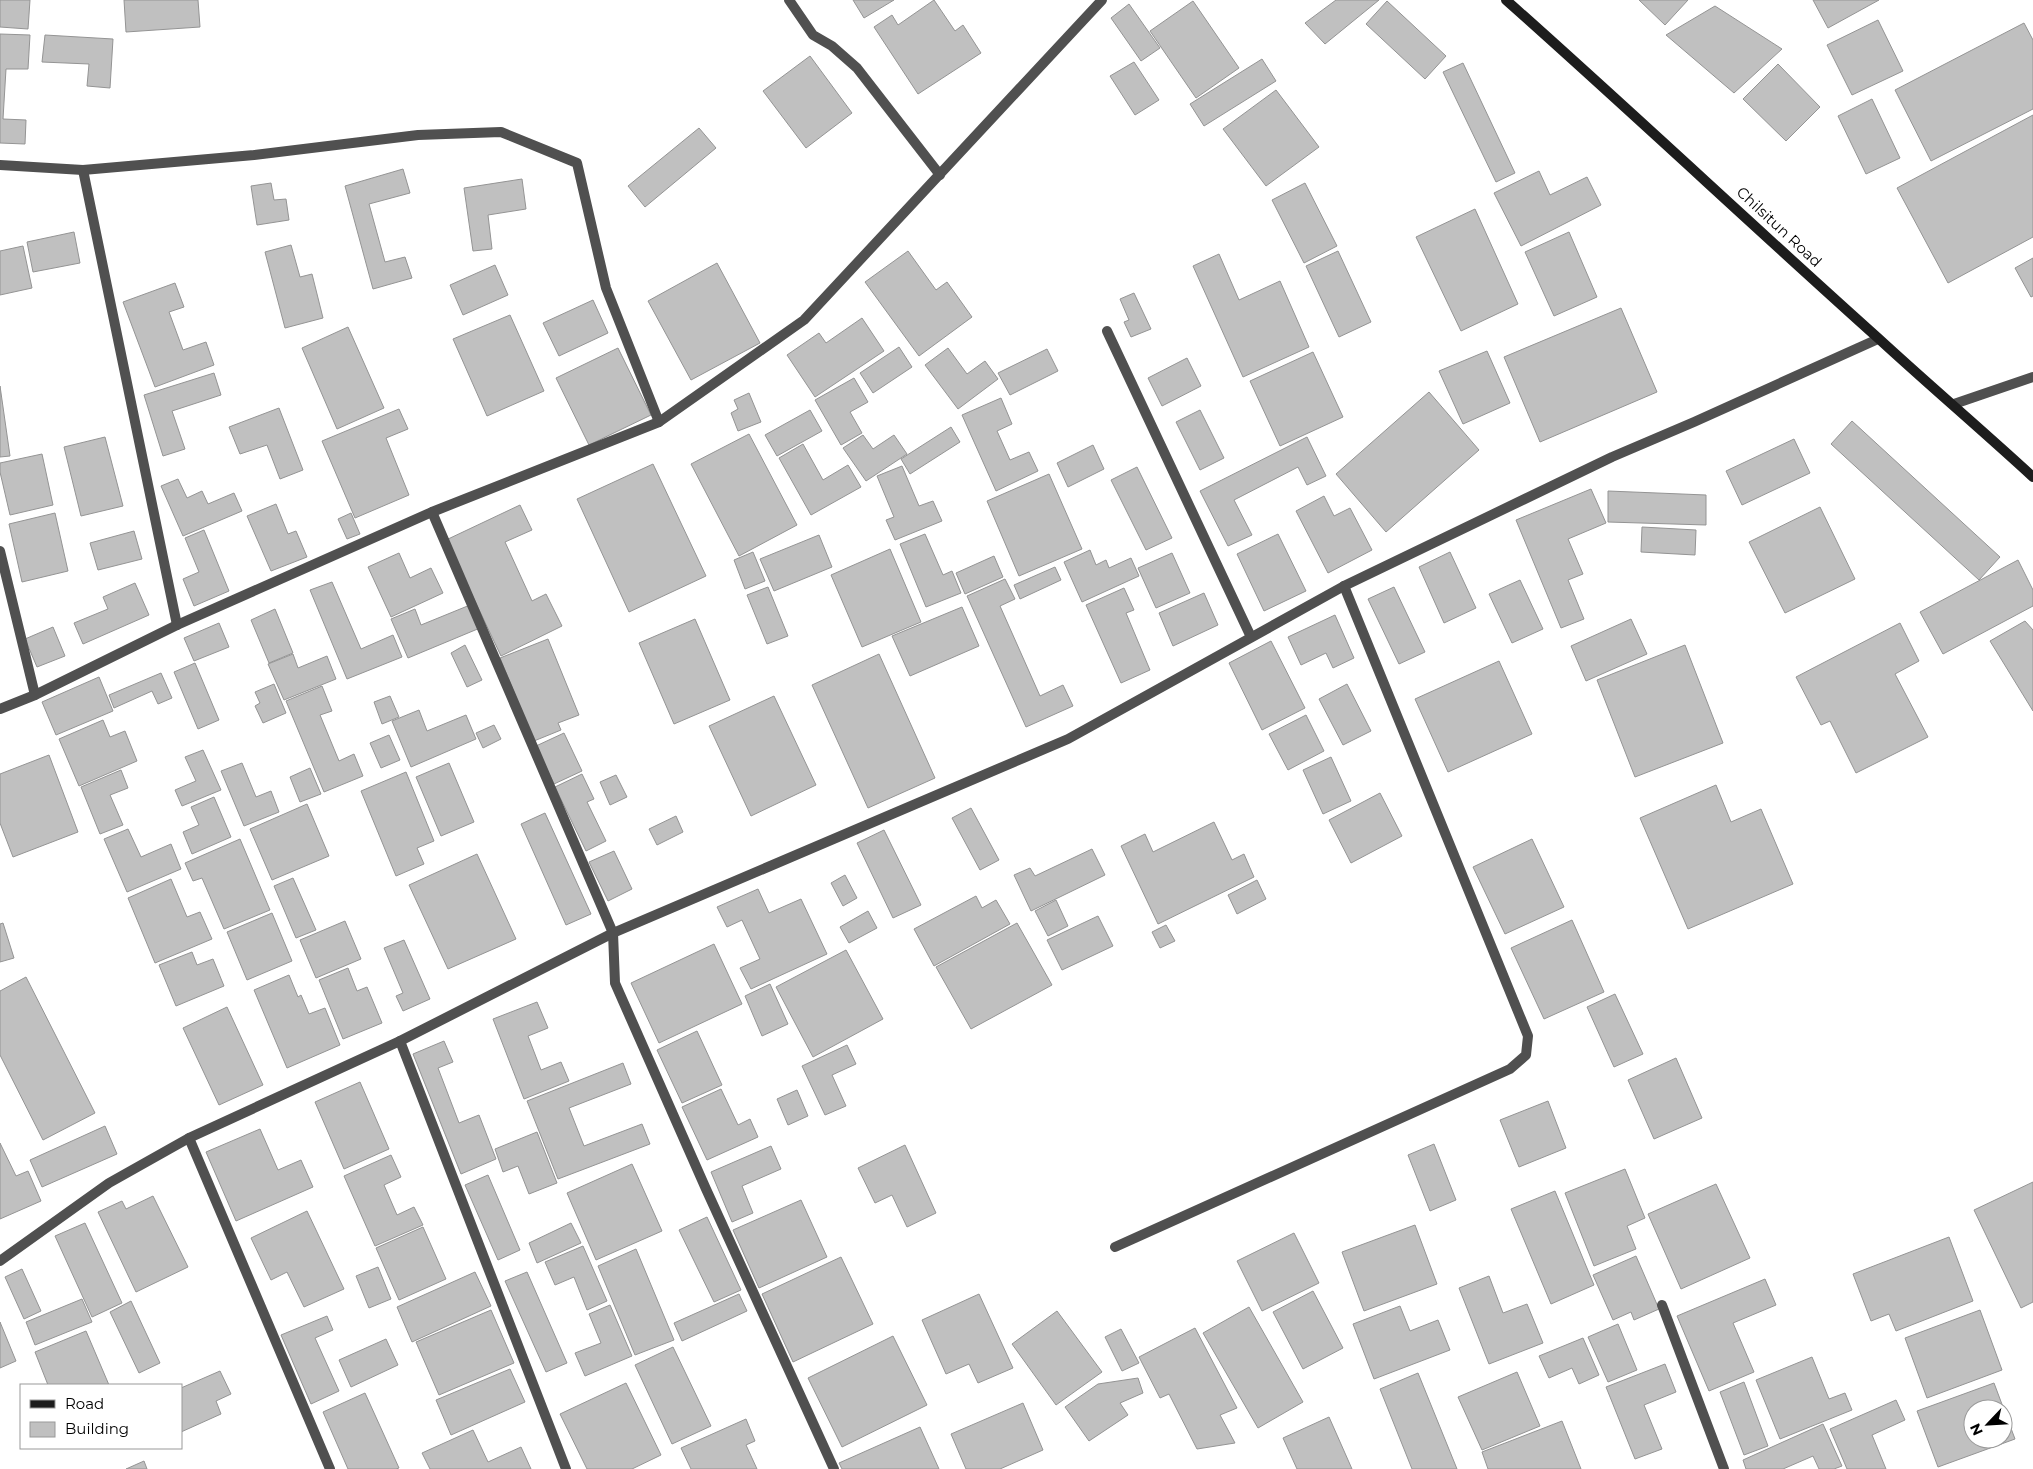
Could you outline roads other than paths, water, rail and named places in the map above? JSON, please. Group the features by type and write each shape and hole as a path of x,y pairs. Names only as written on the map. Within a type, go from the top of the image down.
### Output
{"main road":[{"name":"Chilsitun Road","path":"1506,0 1612,94 1878,339 1954,404 2033,477"}],"street":[{"path":"789,0 813,35 832,46 857,68 940,175"},
{"path":"0,709 35,695 177,624 432,512 658,422 804,320 1102,0"},
{"path":"0,165 83,170 254,155 418,135 501,132 577,163 606,288 658,422"},
{"path":"83,170 177,624"},
{"path":"1107,331 1251,637"},
{"path":"0,1261 109,1183 189,1138 400,1041 613,933 1068,738 1344,586 1612,457 1878,339"},
{"path":"1954,404 2033,377"},
{"path":"432,512 613,933 615,983 706,1189 834,1469"},
{"path":"0,551 35,695"},
{"path":"1115,1247 1510,1069 1526,1055 1528,1036 1344,586"},
{"path":"400,1041 566,1469"},
{"path":"189,1138 330,1469"},
{"path":"1662,1305 1724,1469"}]}
